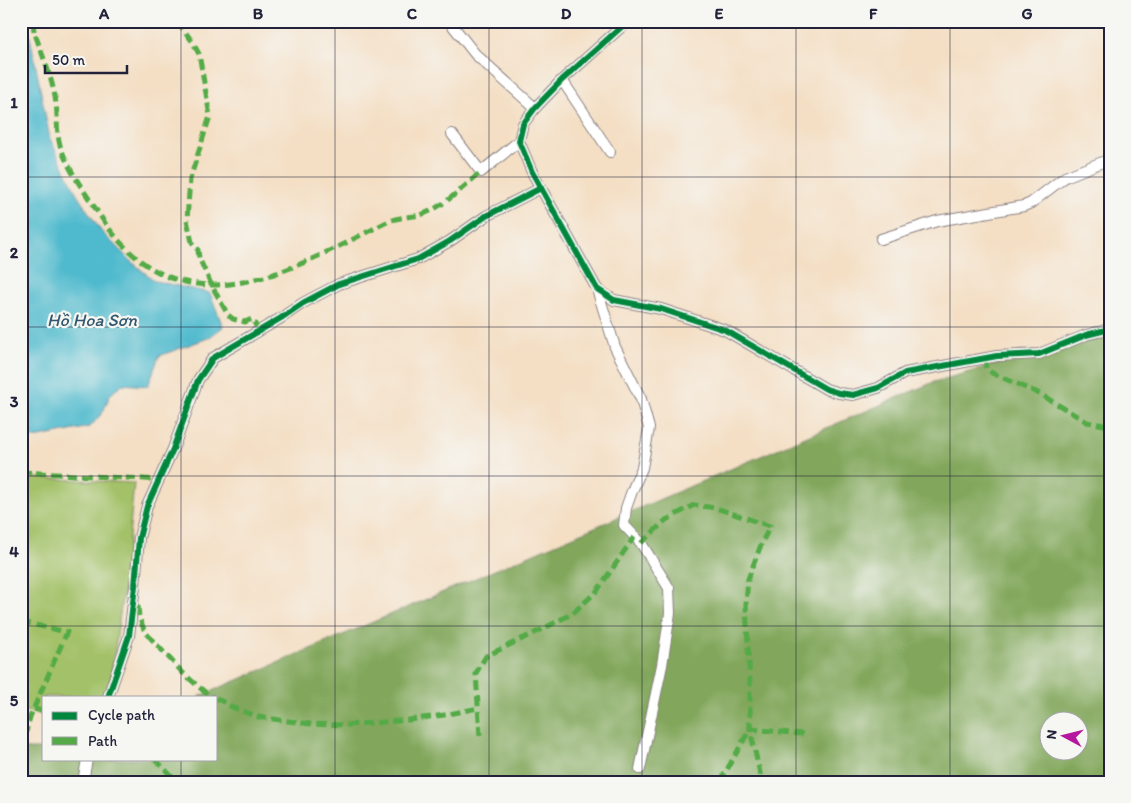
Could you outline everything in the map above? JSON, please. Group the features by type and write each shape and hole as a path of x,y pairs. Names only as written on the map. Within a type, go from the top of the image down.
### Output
{"street":[{"path":"449,21 475,54 535,108"},
{"path":"628,21 562,80 535,108 523,124 519,141 541,188 597,289 615,347 641,399 649,428 642,468 626,508 624,525 642,543 669,588 670,613 662,665 640,769"},
{"path":"562,80 610,152"},
{"path":"452,134 481,172 519,141"},
{"path":"881,238 937,221 1024,206 1031,203 1065,177 1110,160"},
{"path":"108,696 129,636 136,586 139,538 147,506 167,465 198,380 213,358 303,303 339,284 418,259 450,241 486,216 541,188"},
{"path":"597,289 614,300 661,309 725,330 826,389 839,394 853,395 878,388 905,373 997,356 1039,354 1086,335 1110,329"},
{"path":"83,782 87,760"}],"green space":[{"path":"1110,332 1110,782 21,782 21,749 42,749 42,760 218,760 218,696 200,696 934,382"},
{"path":"21,477 134,483 126,572 107,696 42,696 42,715 21,710"}],"water":[{"name":"Hồ Hoa Sơn","path":"21,21 27,21 50,139 79,198 101,231 133,263 155,281 210,293 223,327 208,338 159,356 148,386 122,384 110,395 103,412 90,427 21,439"}],"marked path":[{"path":"33,21 34,31 53,86 59,140 63,154 77,181 99,214 130,252 164,275 200,284 236,283 274,274 313,259 389,221 428,212 452,196 481,172"},
{"path":"177,21 199,54 210,116 190,179 187,220 192,242 198,250 199,258 228,315 233,319 245,322 252,319 259,331"},
{"path":"985,358 986,368 992,373 1040,394 1087,422 1110,426"},
{"path":"21,472 161,480"},
{"path":"641,543 666,520 694,505 716,508 770,526 748,579 746,604 750,729 762,782"},
{"path":"480,736 476,673 486,656 573,613 597,591 634,537"},
{"path":"138,606 139,617 145,632 183,673 211,696"},
{"path":"21,622 67,632 30,717 21,751"},
{"path":"218,699 258,717 311,724 347,725 409,720 478,708"},
{"path":"34,709 42,711"},
{"path":"720,782 750,729 803,734"},
{"path":"156,760 177,782"}],"cycle path":[{"path":"628,21 562,80 535,108 523,124 519,141 532,172 597,289 614,300 661,309 725,330 826,389 853,395 878,388 905,373 997,356 1039,354 1086,335 1110,329"},
{"path":"108,696 129,636 139,538 147,506 173,449 198,380 213,358 303,303 339,284 418,259 450,241 486,216 541,188"}]}
